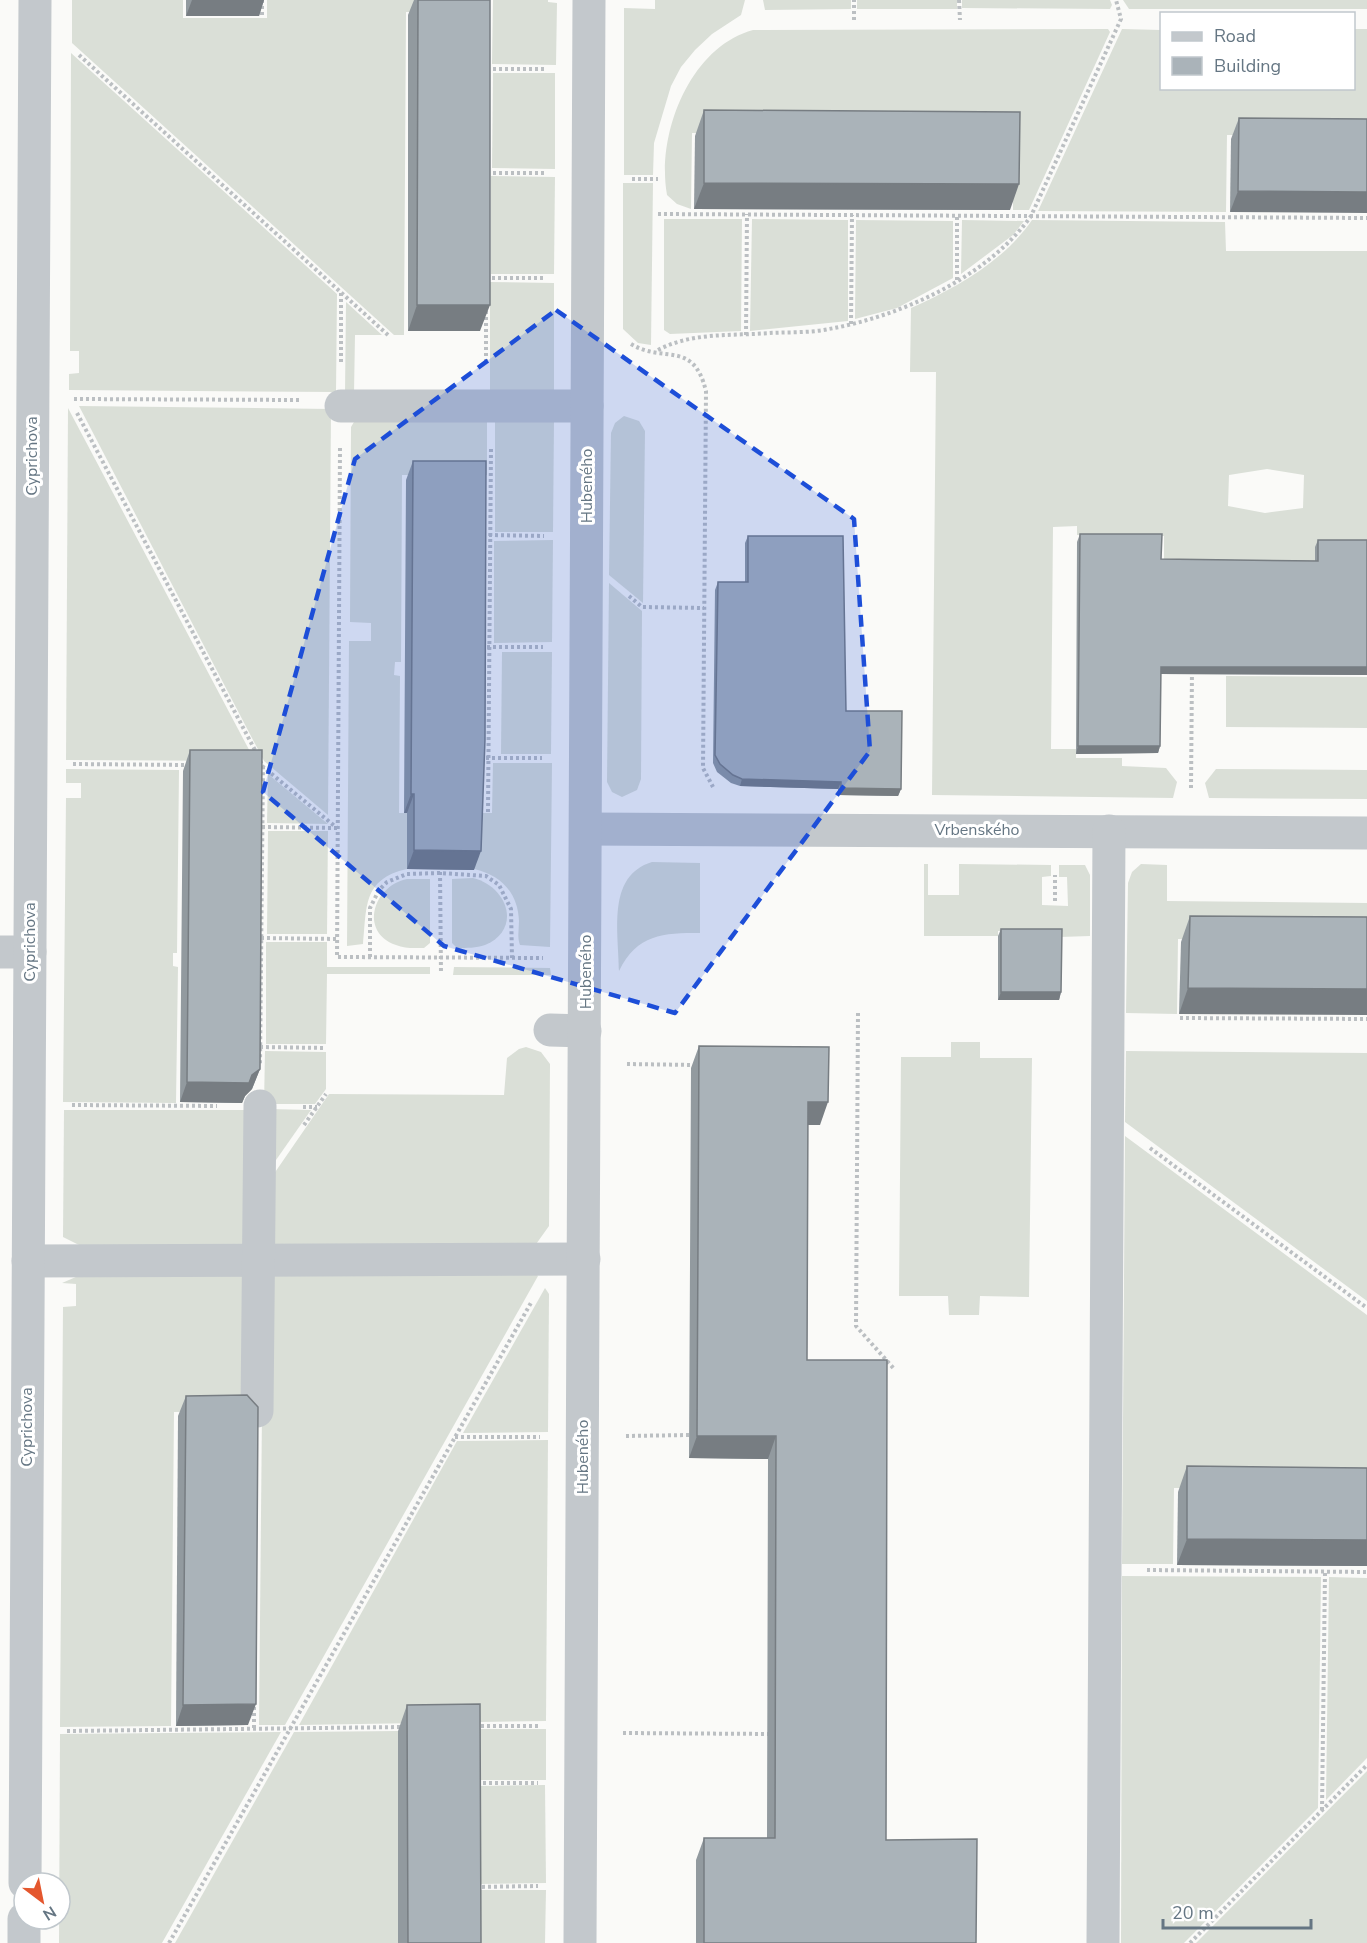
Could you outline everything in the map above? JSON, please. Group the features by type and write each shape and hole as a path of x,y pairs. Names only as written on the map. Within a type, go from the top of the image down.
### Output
{"street":[{"name":"Cyprichova","path":"25,1871 13,1573 28,1261 15,952 35,0"},
{"name":"Hubeného","path":"580,1943 569,1260 585,1031 589,0"},
{"path":"340,404 587,406"},
{"name":"Vrbenského","path":"587,829 1367,833"},
{"path":"1102,1943 1109,831"},
{"path":"550,1030 585,1031"},
{"path":"257,1411 260,1106"},
{"path":"28,1261 569,1260"}],"path":[{"path":"262,0 262,15"},
{"path":"854,0 854,20"},
{"path":"960,0 960,20"},
{"path":"657,351 689,338 828,329 899,311 957,280 1016,237 1031,216 1121,19 1116,0"},
{"path":"74,50 388,335"},
{"path":"487,57 487,80"},
{"path":"487,69 551,69"},
{"path":"486,161 486,184"},
{"path":"486,173 550,173"},
{"path":"627,179 658,179"},
{"path":"658,214 1367,218"},
{"path":"746,335 747,214"},
{"path":"851,324 852,215"},
{"path":"957,215 957,280"},
{"path":"486,266 486,290"},
{"path":"486,278 549,278"},
{"path":"341,293 337,957 545,958"},
{"path":"486,301 490,536 488,812"},
{"path":"625,338 639,349 688,358 697,366 706,391 703,768 715,789"},
{"path":"338,828 263,766 69,399 340,404"},
{"path":"479,536 547,536"},
{"path":"478,646 547,647"},
{"path":"1191,793 1192,663"},
{"path":"478,758 546,758"},
{"path":"61,764 191,765"},
{"path":"251,766 263,766"},
{"path":"260,1106 263,766"},
{"path":"262,828 338,828"},
{"path":"1055,870 1055,901"},
{"path":"370,958 370,908 379,890 387,882 407,874 440,871 486,876 499,885 511,909 512,958"},
{"path":"440,871 441,974"},
{"path":"261,938 337,939"},
{"path":"858,1013 856,1326 895,1370"},
{"path":"1180,1018 1367,1019"},
{"path":"260,1047 326,1048"},
{"path":"619,1064 701,1065"},
{"path":"70,1105 317,1107"},
{"path":"1106,1116 1367,1308"},
{"path":"169,1943 290,1728 569,1260"},
{"path":"1105,1570 1367,1572"},
{"path":"1322,1810 1325,1572"},
{"path":"254,1705 254,1728"},
{"path":"464,1726 541,1726"},
{"path":"476,1726 476,1738"},
{"path":"55,1731 406,1727"},
{"path":"618,1733 777,1734"},
{"path":"1190,1943 1367,1765"},
{"path":"476,1772 476,1794"},
{"path":"476,1783 542,1783"},
{"path":"476,1875 476,1898"},
{"path":"476,1887 541,1886"}],"highlighted area":[{"path":"556,310 854,519 870,751 675,1013 444,946 263,792 355,459"}],"shaded area":[{"path":"72,0 183,0 183,18 267,18 267,0 481,0 481,12 406,12 404,335 394,335 72,43"},
{"path":"493,0 548,0 548,2 557,3 556,65 492,64"},
{"path":"655,0 745,0 741,15 712,34 695,50 681,67 671,86 654,143 653,175 624,175 624,8 655,9"},
{"path":"763,0 851,0 851,9 765,10"},
{"path":"857,0 957,0 957,9 857,9"},
{"path":"962,0 1110,0 1112,5 1110,9 962,8"},
{"path":"1123,0 1367,0 1367,9 1129,9"},
{"path":"1108,29 1110,32 1029,210 1013,210 1013,134 692,133 691,209 677,204 667,195 665,171 667,146 682,96 695,74 711,54 731,39 753,30"},
{"path":"1122,29 1160,30 1160,90 1355,90 1355,29 1367,29 1367,135 1227,135 1226,212 1038,211"},
{"path":"71,53 337,294 336,392 69,390 69,374 79,373 79,351 70,351"},
{"path":"493,73 555,73 555,169 492,168"},
{"path":"491,176 555,177 554,274 491,274"},
{"path":"623,183 653,183 651,345 638,343 623,329"},
{"path":"664,219 742,219 741,331 670,334 664,330"},
{"path":"752,219 848,220 848,321 750,331"},
{"path":"856,220 953,221 953,278 897,308 855,319"},
{"path":"962,220 1024,221 1013,235 961,274"},
{"path":"1032,220 1225,222 1226,251 1367,251 1367,548 1316,547 1315,563 1164,602 1164,536 1077,535 1077,526 1053,527 1051,749 1076,749 1076,758 1122,758 1122,766 1166,768 1177,782 1173,798 932,795 936,372 910,372 911,308 945,292 978,272 1021,235","holes":["1267,469 1304,475 1303,508 1265,513 1228,506 1229,475"]},
{"path":"490,282 554,283 554,393 490,393"},
{"path":"346,302 382,335 355,335 354,393 345,393"},
{"path":"79,406 331,409 328,815 264,761"},
{"path":"68,408 255,761 66,760"},
{"path":"624,416 639,421 645,431 643,603 609,575 611,433 615,423"},
{"path":"487,420 487,475 402,475 401,662 395,662 394,675 400,676 399,813 407,813 407,869 392,874 374,888 367,907 363,944 347,946 349,641 371,641 371,623 350,622 351,427 354,422"},
{"path":"495,420 554,420 553,532 495,532"},
{"path":"553,540 552,642 494,643 494,541"},
{"path":"609,583 642,611 641,779 637,790 622,797 612,792 607,782"},
{"path":"502,652 552,652 551,754 501,754"},
{"path":"1226,676 1367,677 1367,728 1226,727"},
{"path":"493,763 552,763 550,947 520,945 518,911 511,894 500,881 474,869 474,813 492,813"},
{"path":"66,769 179,770 177,953 173,953 173,966 178,967 176,1103 63,1102 66,798 81,798 81,783 66,783"},
{"path":"1216,769 1367,770 1367,799 1209,798 1205,783"},
{"path":"268,774 328,824 267,823"},
{"path":"268,831 328,831 327,934 267,934"},
{"path":"652,862 700,863 700,933 663,935 652,938 634,949 619,971 617,924 621,893 627,880 637,869"},
{"path":"924,864 928,864 928,895 959,895 959,864 1051,865 1051,876 1042,877 1042,905 1068,906 1067,877 1059,877 1059,865 1085,865 1090,875 1090,936 1060,937 1059,932 998,931 998,936 924,936"},
{"path":"1141,864 1167,865 1167,901 1367,903 1367,940 1178,939 1177,1014 1126,1013 1128,883 1132,872"},
{"path":"473,878 485,883 502,898 507,919 504,929 497,938 485,945 457,948 452,943 452,879"},
{"path":"407,879 430,879 430,943 424,948 403,947 384,939 377,930 374,920 379,900 386,890 395,883"},
{"path":"266,942 327,942 327,967 430,967 430,974 327,974 326,1044 266,1044"},
{"path":"454,967 550,968 551,975 453,975"},
{"path":"951,1042 980,1042 980,1058 1032,1058 1029,1297 980,1296 979,1315 949,1315 948,1296 899,1296 901,1057 951,1057"},
{"path":"526,1047 541,1052 550,1064 549,1226 534,1247 274,1247 269,1181 329,1094 504,1095 507,1058"},
{"path":"265,1051 326,1052 326,1089 315,1104 264,1104"},
{"path":"1126,1051 1367,1053 1367,1301 1125,1122"},
{"path":"269,1109 311,1110 269,1170"},
{"path":"64,1110 250,1110 248,1244 85,1248 63,1237"},
{"path":"1125,1136 1367,1315 1367,1490 1174,1488 1173,1564 1122,1564"},
{"path":"535,1272 538,1276 285,1725 259,1725 262,1411 270,1276"},
{"path":"85,1273 245,1275 248,1411 174,1412 171,1726 60,1727 63,1307 76,1306 76,1284 62,1283"},
{"path":"545,1288 549,1294 548,1432 463,1433"},
{"path":"548,1440 546,1721 299,1725 457,1441"},
{"path":"1122,1576 1321,1577 1318,1808 1184,1943 1121,1943"},
{"path":"1329,1577 1367,1578 1367,1758 1326,1800"},
{"path":"480,1729 546,1729 546,1780 481,1780"},
{"path":"398,1731 398,1943 175,1943 294,1732"},
{"path":"281,1732 162,1943 59,1943 59,1931 72,1931 72,1871 59,1871 60,1734"},
{"path":"1367,1771 1367,1943 1196,1943"},
{"path":"545,1785 546,1883 480,1884 480,1786"},
{"path":"480,1890 546,1890 545,1943 480,1943"}],"building":[{"path":"418,0 490,0 490,305 417,305"},
{"path":"704,110 1020,112 1019,184 704,183"},
{"path":"1239,118 1367,119 1367,192 1238,191"},
{"path":"413,461 486,461 485,739 481,851 414,850 414,794 411,794"},
{"path":"1080,534 1162,534 1161,559 1318,561 1318,540 1367,540 1367,667 1161,667 1160,746 1078,746"},
{"path":"748,536 843,536 846,711 902,711 901,789 841,788 841,782 742,779 720,764 715,755 718,582 748,582"},
{"path":"190,750 262,750 260,1069 252,1075 249,1083 187,1082"},
{"path":"1190,916 1367,917 1367,989 1188,988"},
{"path":"1001,929 1062,929 1061,992 1001,992"},
{"path":"699,1046 829,1047 828,1102 808,1102 807,1360 887,1360 886,1840 977,1839 976,1943 704,1943 704,1838 775,1838 776,1436 697,1436"},
{"path":"247,1395 258,1407 256,1704 183,1705 186,1396"},
{"path":"1187,1466 1367,1468 1367,1540 1187,1539"},
{"path":"480,1704 481,1943 408,1943 407,1705"}]}
